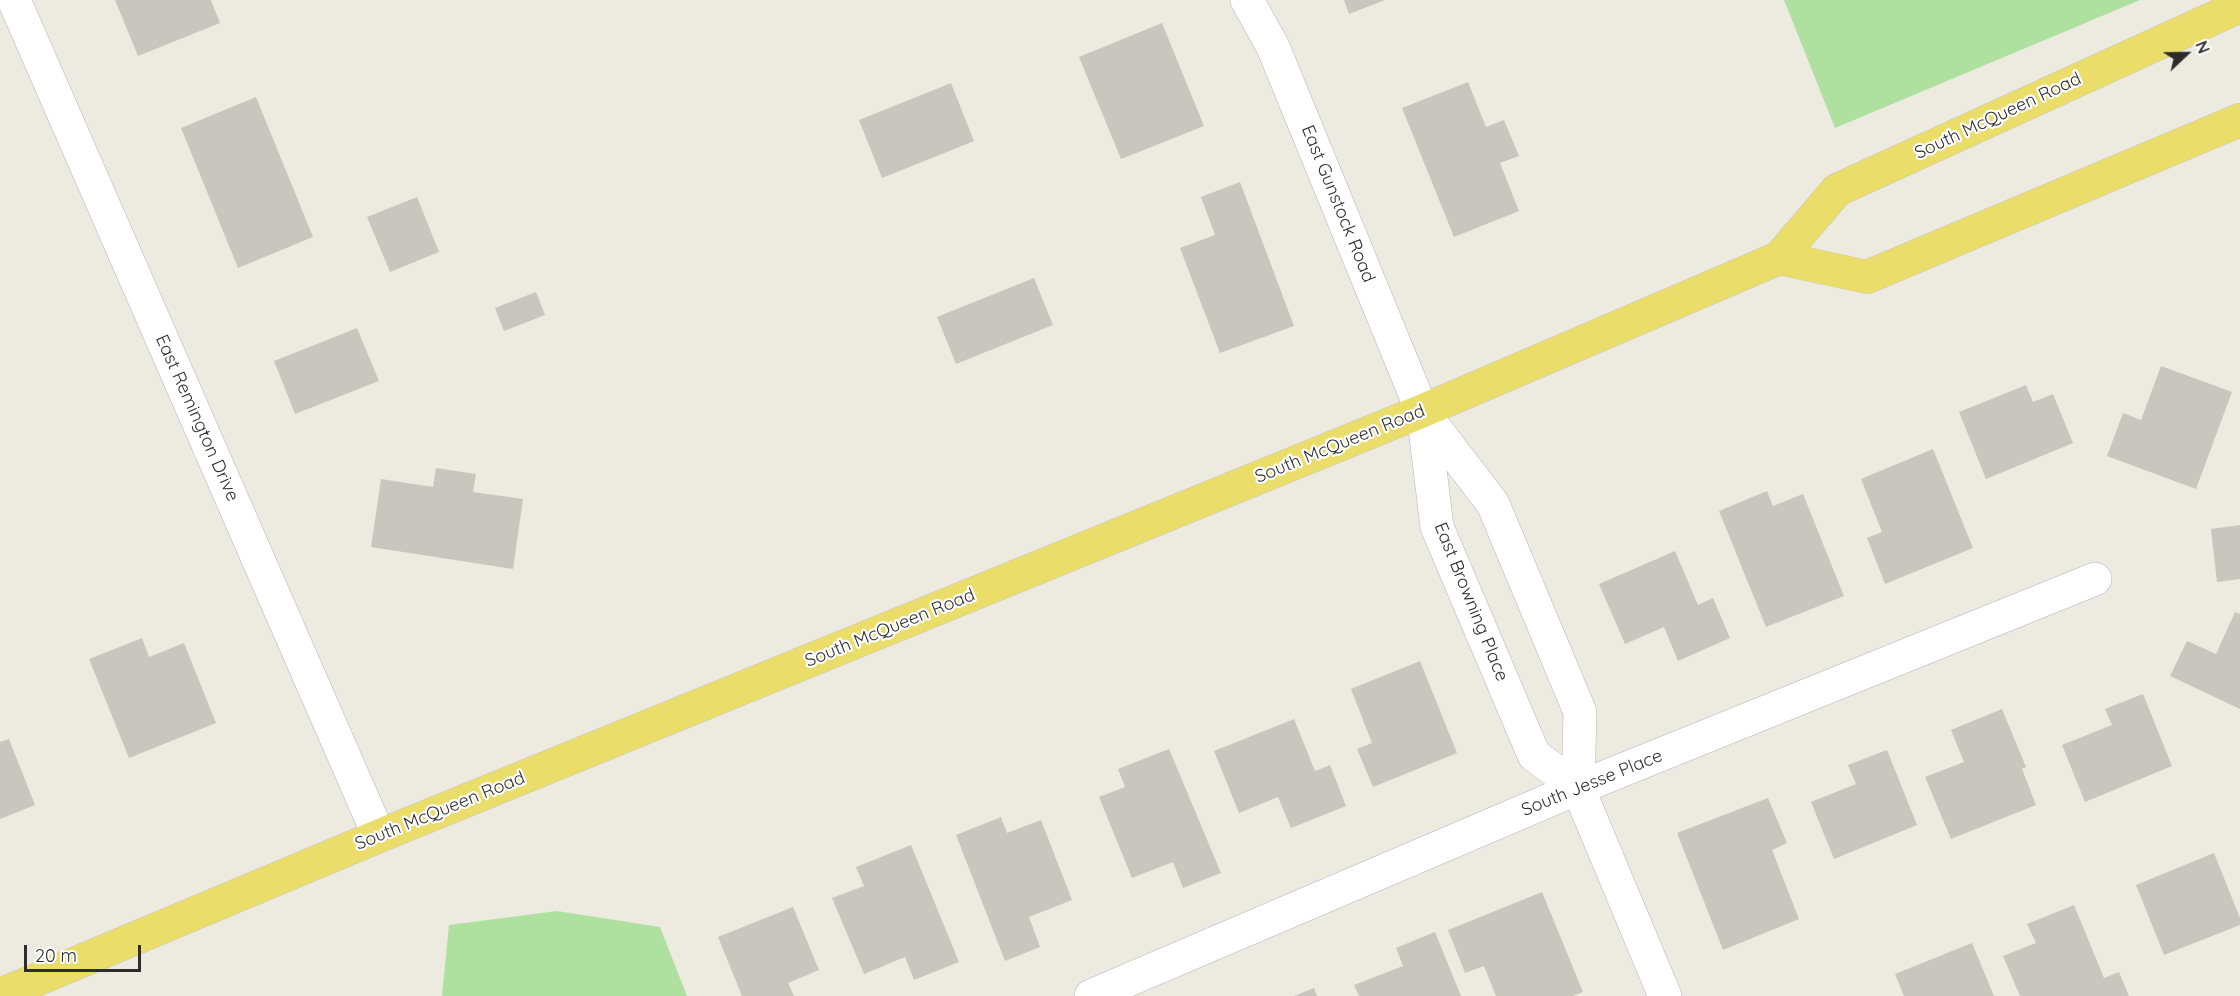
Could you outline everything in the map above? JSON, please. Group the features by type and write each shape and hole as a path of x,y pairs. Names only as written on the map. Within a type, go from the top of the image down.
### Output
{"main road":[{"name":"South McQueen Road","path":"0,995 379,836 1422,411 1779,258 1837,190 2240,6"},
{"path":"1779,258 1867,277 2240,120"}],"street":[{"name":"East Remington Drive","path":"14,0 379,836"},
{"name":"East Gunstock Road","path":"1247,0 1273,47 1422,411"},
{"path":"1422,411 1493,504 1580,712 1578,788 1665,996"},
{"name":"East Browning Place","path":"1422,411 1437,527 1534,755 1578,788"},
{"name":"South Jesse Place","path":"1092,996 1578,788 2095,579"}],"green space":[{"path":"1784,0 2140,0 1835,128"},
{"path":"557,911 660,927 687,996 442,996 449,925"}],"building":[{"path":"115,0 211,0 220,23 138,56"},
{"path":"1344,0 1385,0 1349,14"},
{"path":"1162,23 1204,126 1121,159 1079,57"},
{"path":"1468,82 1486,127 1504,120 1519,156 1500,163 1519,211 1454,237 1402,108"},
{"path":"951,83 974,141 882,178 859,120"},
{"path":"256,97 313,237 238,268 181,128"},
{"path":"1240,182 1294,326 1220,353 1180,248 1215,235 1201,197"},
{"path":"417,197 439,252 390,272 367,217"},
{"path":"1034,278 1053,325 956,364 937,317"},
{"path":"536,292 545,315 504,331 495,308"},
{"path":"357,328 379,381 295,414 274,361"},
{"path":"2161,366 2232,392 2196,489 2107,456 2123,413 2141,420"},
{"path":"2026,385 2033,402 2053,394 2073,443 1986,479 1959,412"},
{"path":"1933,449 1973,548 1885,584 1867,538 1882,532 1861,479"},
{"path":"436,468 476,474 473,492 523,499 513,569 371,547 381,479 433,487"},
{"path":"1767,491 1773,506 1803,494 1844,596 1766,627 1719,511"},
{"path":"2240,525 2240,579 2217,582 2211,529"},
{"path":"1675,551 1698,605 1713,598 1730,638 1678,661 1664,627 1625,644 1599,584"},
{"path":"2235,612 2240,614 2240,709 2170,676 2187,641 2216,654"},
{"path":"142,638 149,657 184,643 216,723 129,758 89,659"},
{"path":"1420,661 1457,753 1373,787 1357,749 1372,743 1351,689"},
{"path":"2143,694 2172,766 2085,802 2062,745 2112,725 2105,709"},
{"path":"2002,709 2026,767 2022,769 2036,805 1951,839 1925,777 1964,762 1951,730"},
{"path":"1294,719 1315,771 1330,765 1346,806 1291,828 1278,797 1239,813 1214,751"},
{"path":"9,739 35,805 0,819 0,742"},
{"path":"1169,749 1221,873 1183,888 1173,862 1132,878 1099,797 1125,787 1118,769"},
{"path":"1887,750 1917,825 1834,859 1811,802 1856,784 1848,765"},
{"path":"1768,798 1787,843 1772,850 1799,919 1723,950 1677,833"},
{"path":"1001,817 1007,833 1041,820 1072,900 1029,917 1040,947 1005,961 956,835"},
{"path":"911,845 959,962 914,980 905,957 864,974 832,898 864,886 856,867"},
{"path":"2214,853 2240,918 2240,925 2164,955 2136,885"},
{"path":"1542,892 1583,992 1573,996 1496,996 1484,966 1465,973 1448,930"},
{"path":"2074,905 2104,978 2119,972 2129,996 2020,996 2003,956 2036,943 2027,924"},
{"path":"793,907 819,970 788,983 794,996 742,996 718,937"},
{"path":"1435,932 1461,996 1359,996 1354,985 1403,966 1396,948"},
{"path":"1972,943 1994,996 1904,996 1895,974"},
{"path":"1314,988 1317,996 1294,996"}]}
